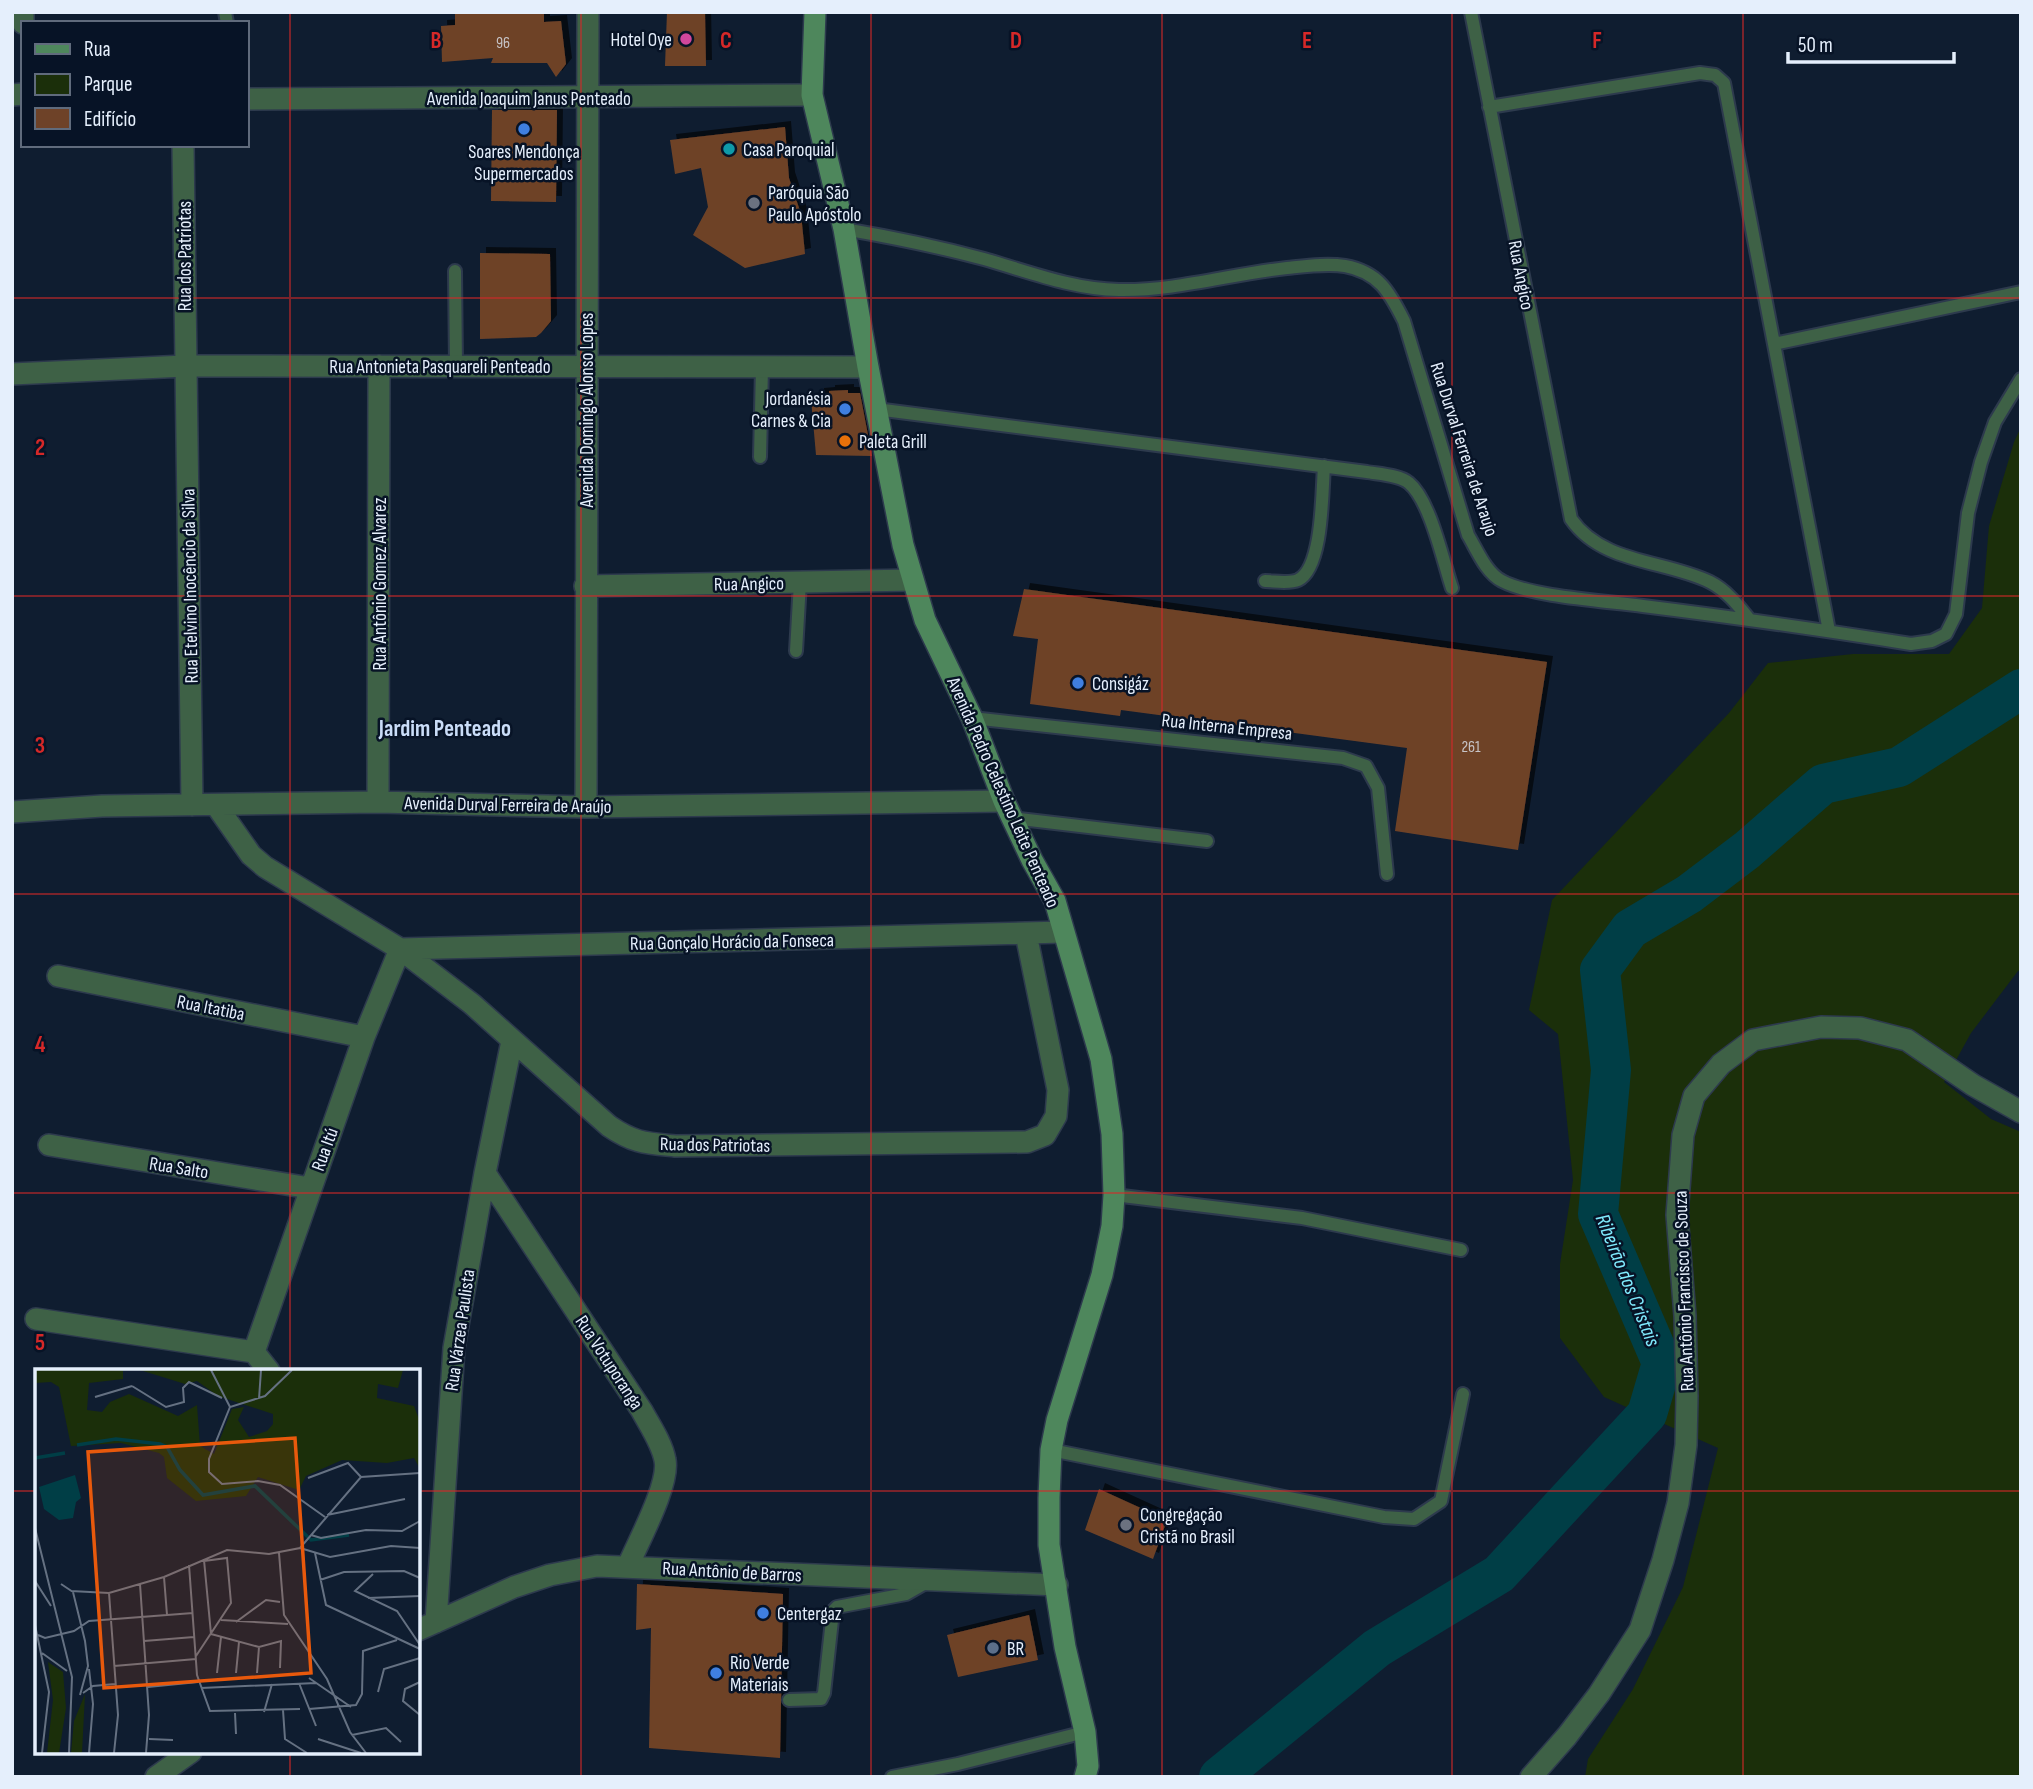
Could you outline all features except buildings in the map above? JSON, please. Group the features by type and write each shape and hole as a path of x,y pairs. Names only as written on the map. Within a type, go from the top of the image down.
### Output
{"street":[{"name":"Avenida Domingo Alonso Lopes","path":"586,807 588,12"},
{"name":"Avenida Pedro Celestino Leite Penteado","path":"815,12 812,94 844,229 903,545 925,620 972,718 1008,810 1055,901 1101,1059 1112,1134 1112,1226 1102,1275 1057,1420 1051,1450 1049,1545 1065,1647 1085,1732 1090,1773"},
{"name":"Avenida Joaquim Janus Penteado","path":"248,99 812,94"},
{"name":"Rua dos Patriotas","path":"184,147 185,366"},
{"name":"Rua Antonieta Pasquareli Penteado","path":"12,374 185,366 868,367"},
{"name":"Rua Etelvino Inocêncio da Silva","path":"185,366 192,805"},
{"name":"Rua Antônio Gomez Alvarez","path":"378,802 379,366"},
{"name":"Rua Angico","path":"585,586 913,580"},
{"name":"Avenida Durval Ferreira de Araújo","path":"12,812 65,807 378,802 586,807 1008,810"},
{"name":"Rua dos Patriotas","path":"216,805 251,855 265,867 400,948 472,1004 609,1126 628,1139 652,1144 675,1146 1027,1142 1045,1135 1056,1116 1058,1090 1026,934"},
{"name":"Rua Gonçalo Horácio da Fonseca","path":"400,948 1063,932"},
{"name":"Rua Itú","path":"254,1352 364,1037 400,948"},
{"name":"Rua Itatiba","path":"58,976 364,1037"},
{"name":"Rua Antônio Francisco de Souza","path":"1531,1777 1591,1704 1640,1630 1678,1503 1686,1445 1686,1396 1685,1316 1677,1215 1683,1135 1694,1096 1721,1064 1753,1040 1821,1027 1860,1028 1907,1040 1973,1085 2021,1112"},
{"name":"Rua Várzea Paulista","path":"427,1626 454,1348 512,1041"},
{"name":"Rua Salto","path":"48,1145 310,1188"},
{"name":"Rua Votuporanga","path":"485,1173 642,1411 660,1444 666,1461 665,1480 628,1566"},
{"path":"36,1319 254,1352 267,1369"},
{"name":"Rua Antônio de Barros","path":"427,1626 514,1587 550,1575 597,1566 1057,1585"},
{"path":"156,1777 188,1754"}],"lane":[{"name":"Rua Angico","path":"1471,12 1571,519 1581,534 1597,544 1632,558 1711,582 1733,599 1749,619"},
{"path":"1489,107 1699,73 1715,75 1724,83 1829,631"},
{"name":"Rua Durval Ferreira de Araujo","path":"844,229 983,259 1065,284 1115,290 1155,290 1265,270 1313,265 1345,266 1369,274 1390,291 1404,321 1468,535 1485,565 1500,581 1522,589 1566,596 1749,619 1911,644 1932,641 1946,635 1956,614 1968,513 1981,462 1995,422 2021,379"},
{"path":"455,271 456,366"},
{"path":"1774,344 2021,292"},
{"path":"760,457 762,367"},
{"path":"876,409 1367,471 1408,481 1419,496 1430,520 1452,588"},
{"path":"1265,581 1297,581 1309,570 1317,549 1324,466"},
{"path":"796,651 800,582"},
{"name":"Rua Interna Empresa","path":"972,718 1343,758 1366,766 1378,788 1387,874"},
{"path":"1008,810 1207,841"},
{"path":"1114,1195 1302,1218 1461,1250"},
{"path":"1051,1450 1384,1517 1414,1519 1441,1501 1463,1394"},
{"path":"789,1700 821,1699 833,1611 837,1607 906,1594 931,1580"},
{"path":"892,1777 958,1764 1085,1732"}],"green space":[{"path":"2021,427 2021,970 1971,1033 1944,1082 1991,1119 2021,1132 2021,1777 1585,1777 1588,1759 1633,1689 1683,1587 1718,1448 1604,1397 1560,1338 1560,1264 1573,1180 1558,1034 1529,1010 1552,900 1729,713 1768,663 1853,654 1949,654 1982,608 1989,526"}],"waterway":[{"name":"Ribeirão dos Cristais","path":"1219,1777 1377,1648 1499,1574 1647,1414 1662,1363 1598,1214 1611,1070 1600,970 1630,929 1689,894 1747,850 1823,784 1899,767 2021,689"}],"place":[{"name":"Hotel Oye","path":"686,39"},
{"name":"Soares Mendonça Supermercados","path":"524,129"},
{"name":"Casa Paroquial","path":"729,149"},
{"name":"Paróquia São Paulo Apóstolo","path":"754,203"},
{"name":"Jordanésia Carnes & Cia","path":"845,409"},
{"name":"Paleta Grill","path":"845,441"},
{"name":"Consigáz","path":"1078,683"},
{"name":"Congregação Cristã no Brasil","path":"1126,1525"},
{"name":"Centergaz","path":"763,1613"},
{"name":"BR","path":"993,1648"},
{"name":"Rio Verde Materiais","path":"716,1673"}],"district":[{"name":"Jardim Penteado","path":"445,728"}]}
